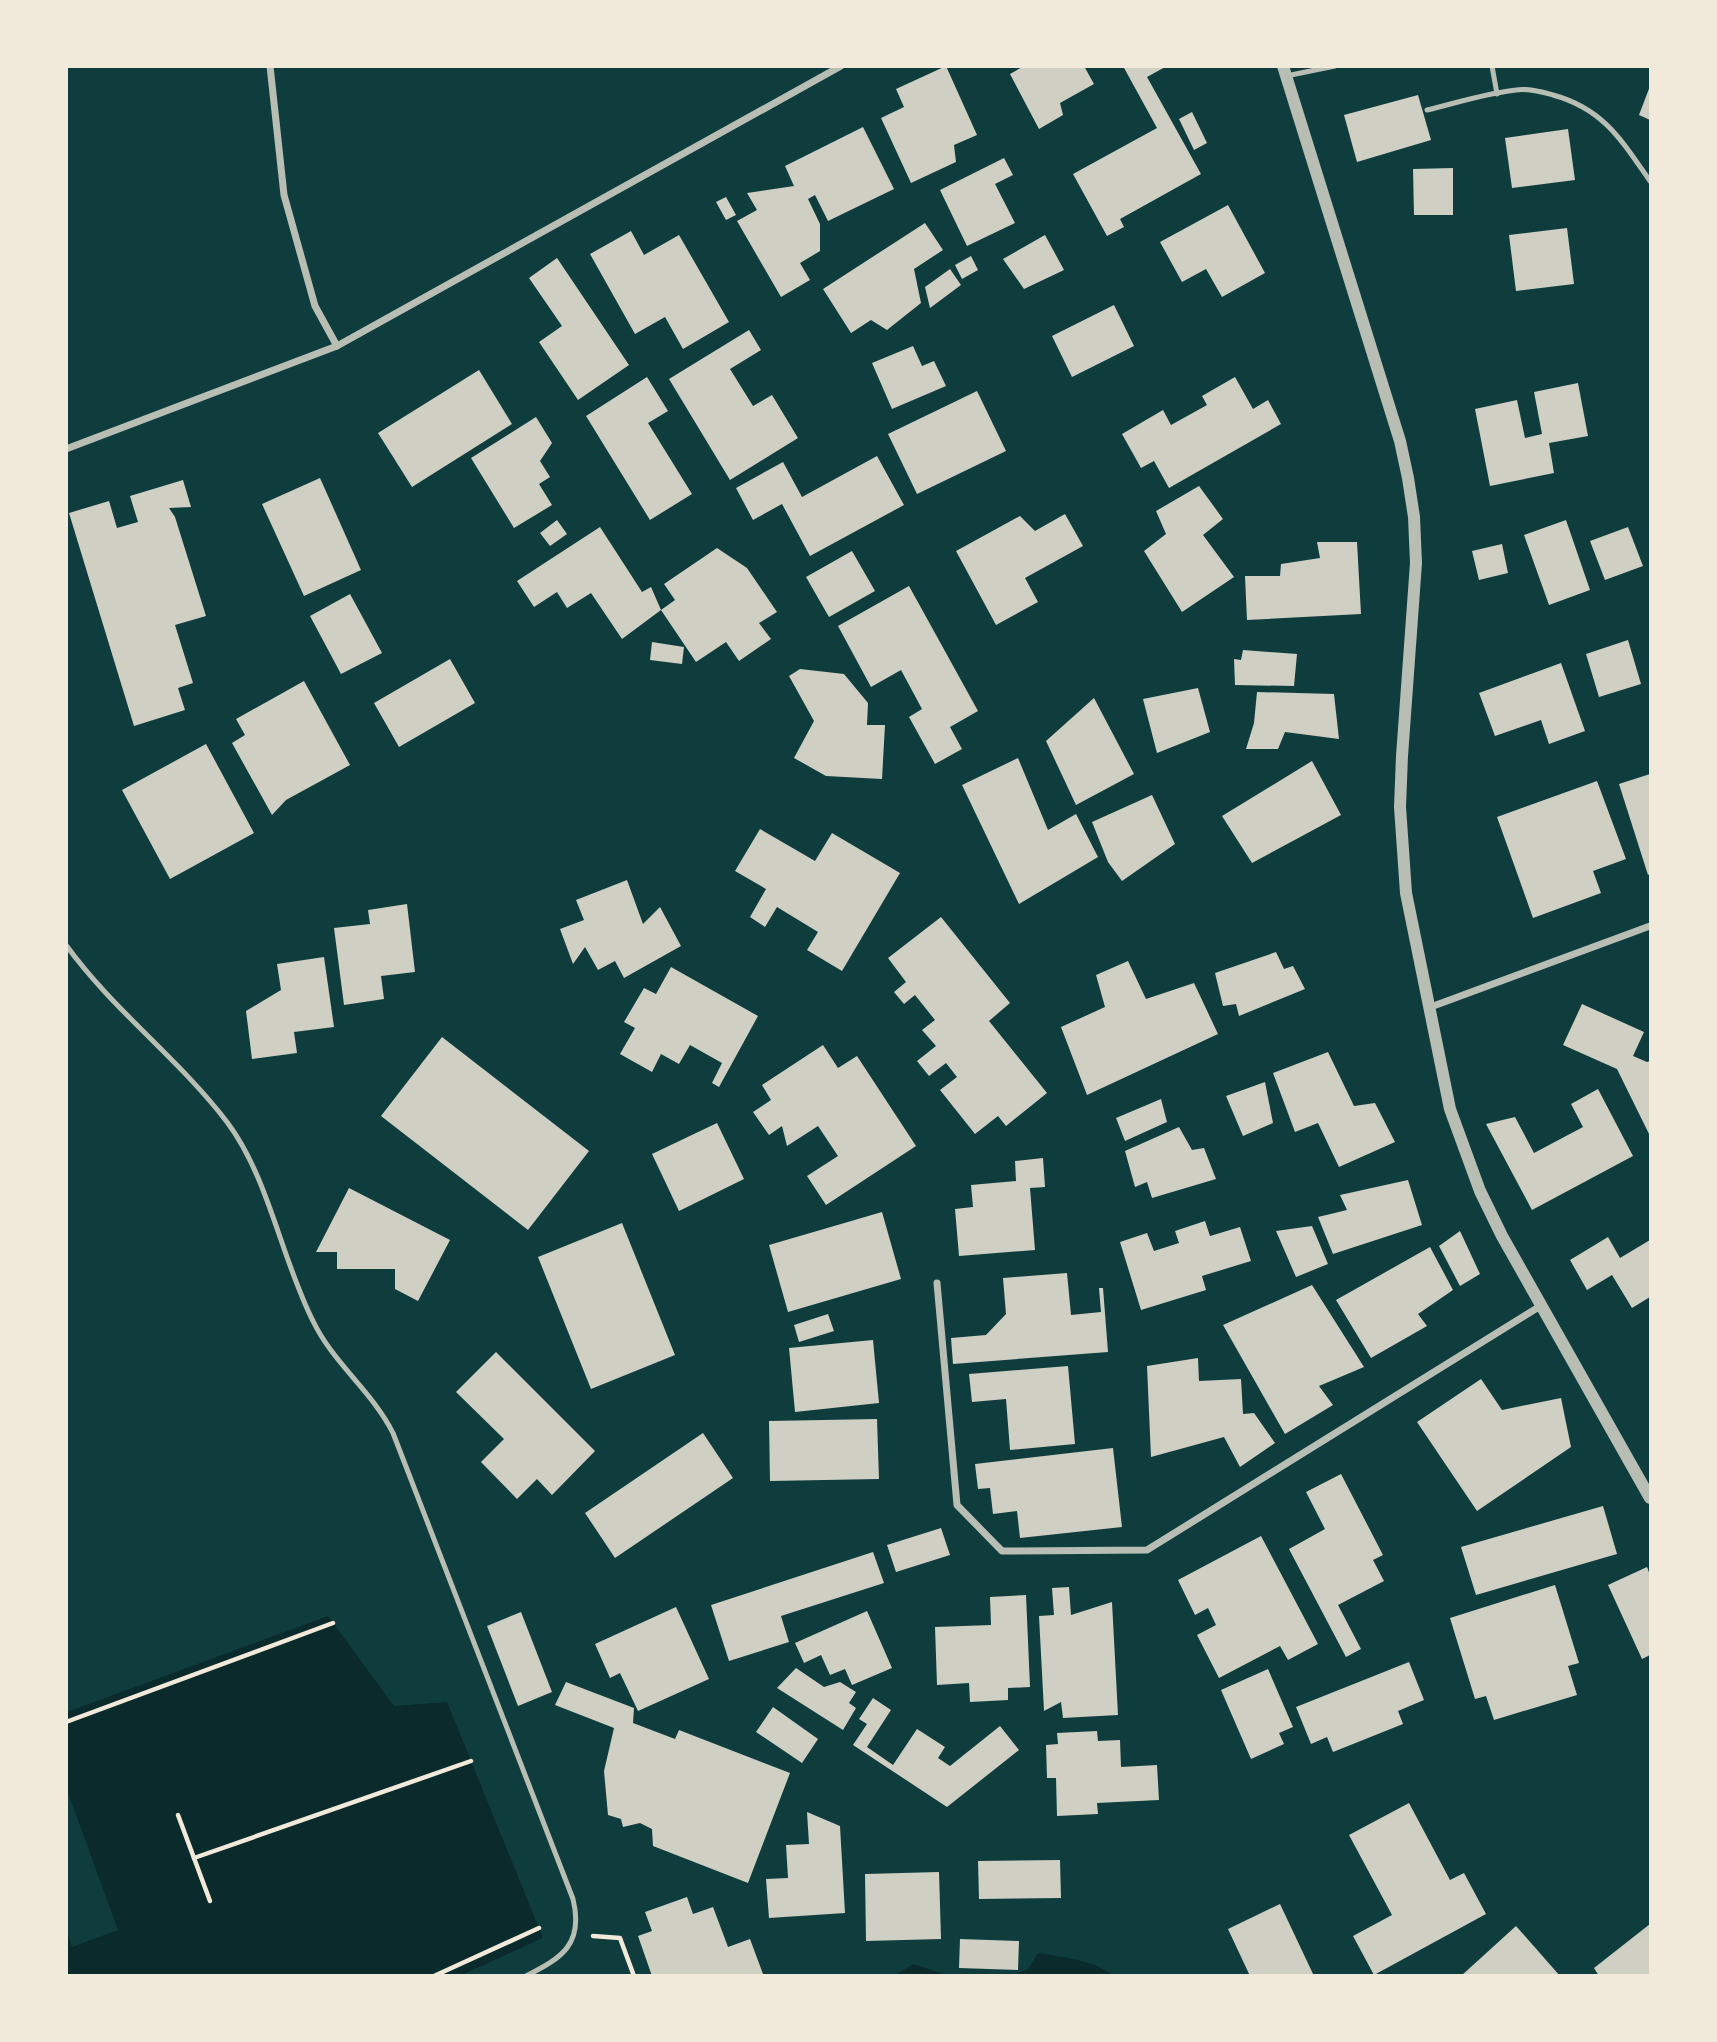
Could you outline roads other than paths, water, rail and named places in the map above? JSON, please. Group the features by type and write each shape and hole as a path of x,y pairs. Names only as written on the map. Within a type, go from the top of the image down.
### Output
{"street":[{"path":"270,66 284,195 315,306 337,346"},
{"path":"66,449 337,346 841,66"},
{"path":"1285,71 1396,428 1408,478 1416,563 1402,756 1402,857 1411,928 1444,1084 1461,1145 1502,1236 1650,1498"},
{"path":"1428,1009 1650,926"},
{"path":"937,1283 957,1505 1002,1551 1147,1550 1542,1305"}],"lane":[{"path":"1285,71 1335,66"},
{"path":"1492,66 1497,94"},
{"path":"1427,110 1518,89 1541,91 1563,98 1584,107 1618,134 1650,181"},
{"path":"66,945 228,1124 258,1178 312,1321 335,1356 370,1395 386,1418 573,1899 577,1922 574,1934 562,1955 526,1976"}],"water":[{"path":"328,1616 394,1706 447,1702 543,1938 462,1975 67,1975 67,1932 72,1947 118,1930 67,1790 67,1712"},
{"path":"1038,1953 1087,1963 1112,1975 1015,1975 1028,1969"},
{"path":"913,1964 947,1975 895,1975"}]}
